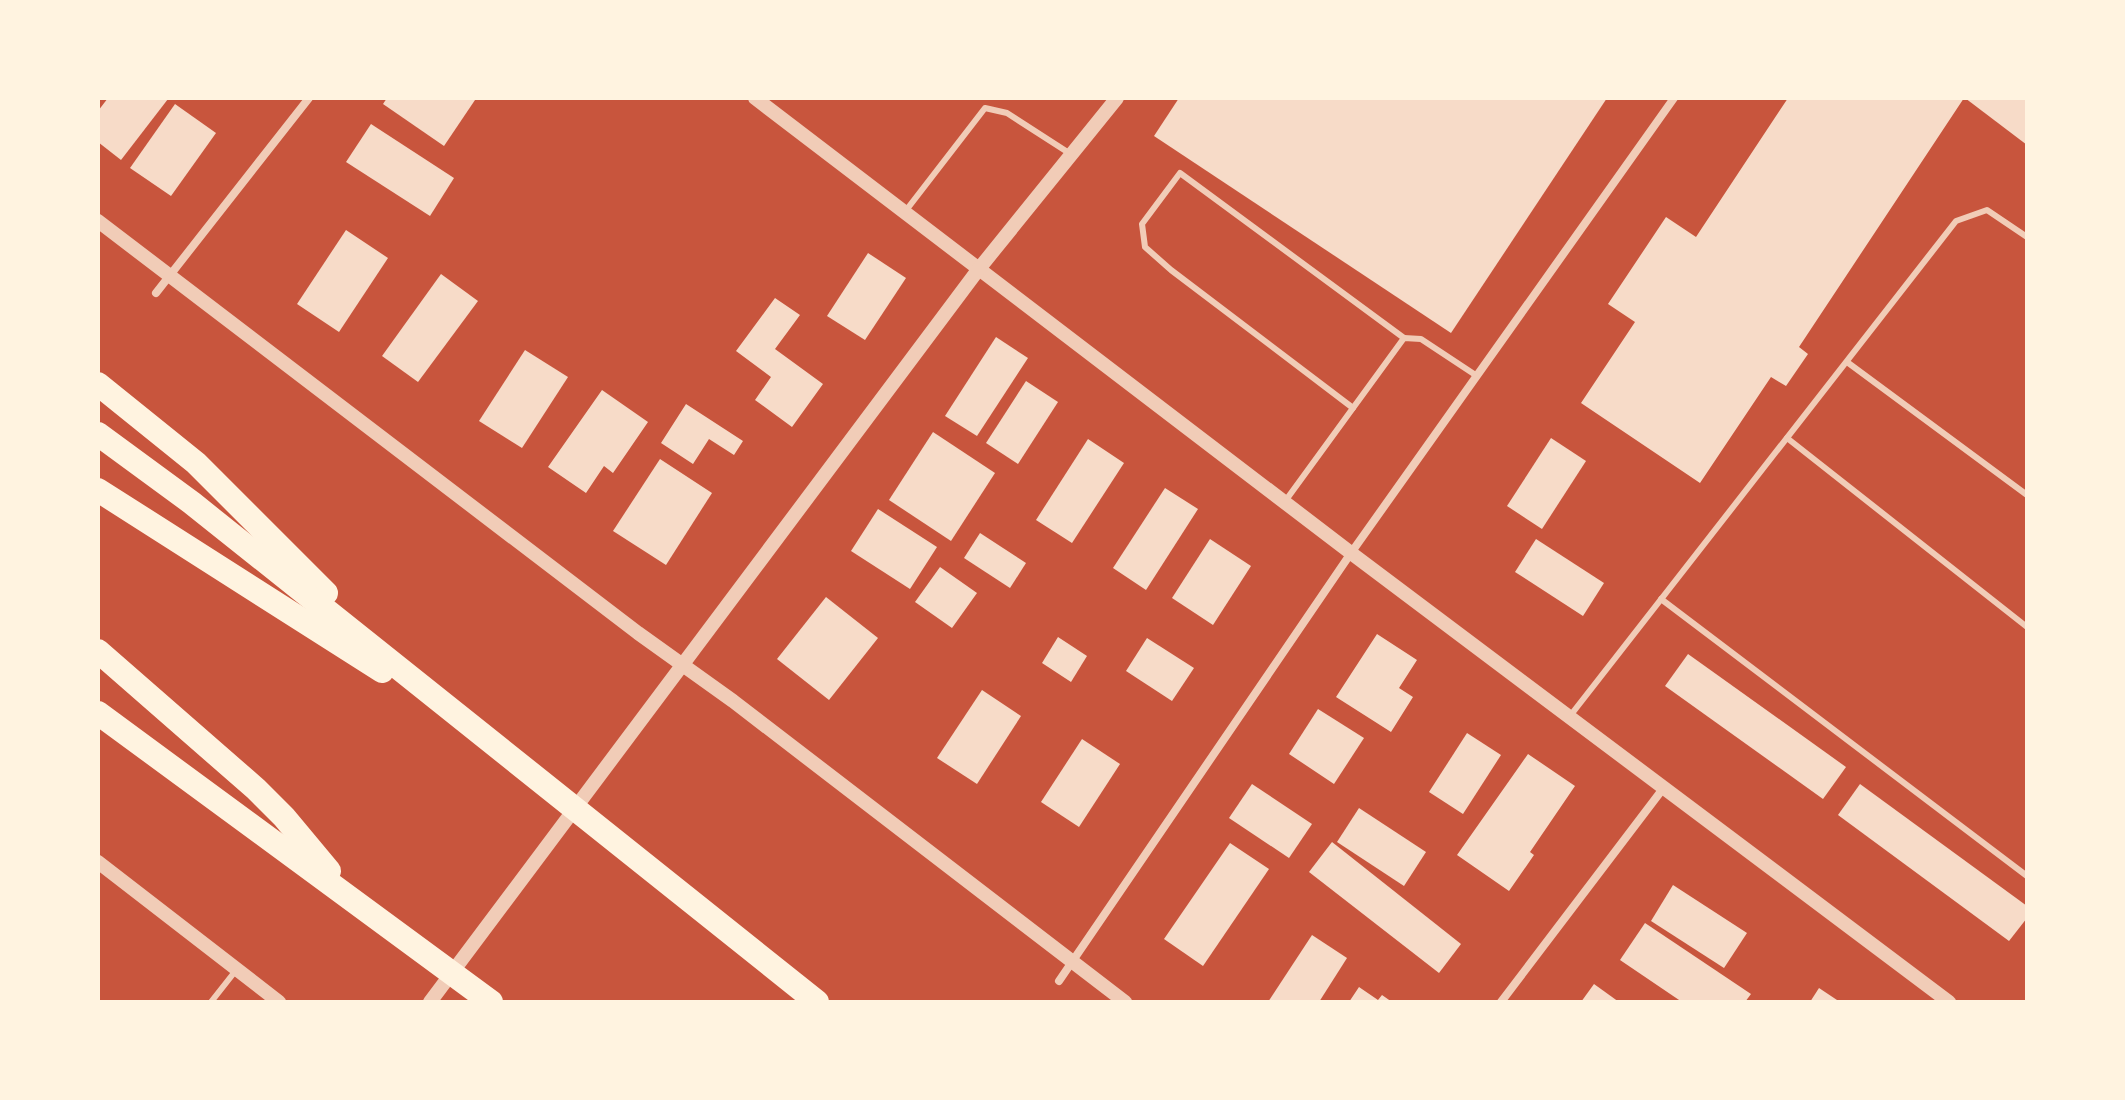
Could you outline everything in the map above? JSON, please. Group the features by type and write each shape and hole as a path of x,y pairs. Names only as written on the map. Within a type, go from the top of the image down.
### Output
{"highway":[{"path":"98,384 196,463 402,670"},
{"path":"98,434 192,503 817,1002"},
{"path":"98,490 479,733"},
{"path":"98,651 256,789 284,817 359,907"},
{"path":"98,713 491,1002"},
{"path":"98,724 160,760"}],"street":[{"path":"156,293 309,98"},
{"path":"755,98 1351,553 1949,1002"},
{"path":"430,1002 978,270 1117,98"},
{"path":"1059,981 1351,553 1674,98"},
{"path":"98,221 1125,1002"},
{"path":"1501,1002 1665,786"},
{"path":"98,862 279,1002"}],"lane":[{"path":"904,213 985,108 1007,113 1071,154"},
{"path":"1353,408 1145,247 1142,224 1180,173 1404,338 1421,339 1477,376"},
{"path":"1570,716 1956,221 1987,210 2027,237"},
{"path":"1285,503 1404,338"},
{"path":"1847,362 2027,495"},
{"path":"1787,438 2027,627"},
{"path":"1661,599 2027,876"},
{"path":"211,1002 237,969"}],"building":[{"path":"108,98 168,99 121,160 98,142 98,111"},
{"path":"387,98 475,100 444,146 383,104"},
{"path":"1179,98 1607,98 1451,333 1154,136"},
{"path":"1788,98 1964,98 1799,347 1808,354 1786,386 1771,377 1700,483 1581,403 1635,322 1608,304 1666,217 1696,237"},
{"path":"1965,98 2027,98 2027,145"},
{"path":"175,104 216,133 171,196 130,168"},
{"path":"371,124 454,178 430,216 346,162"},
{"path":"346,230 388,258 339,332 297,304"},
{"path":"868,253 906,278 865,340 827,316"},
{"path":"441,274 478,301 418,382 382,356"},
{"path":"775,298 800,315 775,349 823,384 792,427 755,400 771,377 736,351"},
{"path":"996,337 1028,358 977,436 945,416"},
{"path":"525,350 568,377 522,448 479,421"},
{"path":"1026,381 1058,402 1018,464 986,443"},
{"path":"602,390 648,422 613,473 604,466 586,493 548,467"},
{"path":"686,404 743,441 734,455 709,439 693,464 661,443"},
{"path":"933,432 995,473 951,541 889,500"},
{"path":"1551,438 1586,461 1542,529 1507,506"},
{"path":"1088,439 1124,463 1072,543 1036,520"},
{"path":"660,459 712,493 666,565 613,531"},
{"path":"1165,488 1198,509 1146,590 1113,568"},
{"path":"878,509 937,547 910,589 851,551"},
{"path":"980,533 1026,563 1010,588 964,558"},
{"path":"1210,539 1251,566 1213,625 1172,598"},
{"path":"1536,539 1604,583 1583,616 1515,572"},
{"path":"940,567 977,593 952,628 915,602"},
{"path":"826,597 878,638 829,700 777,659"},
{"path":"1377,634 1417,660 1399,688 1413,697 1391,732 1336,697"},
{"path":"1058,637 1087,656 1071,682 1042,663"},
{"path":"1147,638 1194,668 1172,701 1126,671"},
{"path":"1688,654 1846,767 1823,799 1665,686"},
{"path":"982,690 1021,716 977,784 937,758"},
{"path":"1318,709 1364,738 1334,784 1289,754"},
{"path":"1467,733 1501,755 1463,814 1429,792"},
{"path":"1082,739 1120,764 1079,827 1041,802"},
{"path":"1528,754 1575,786 1530,852 1534,855 1509,891 1457,855"},
{"path":"1252,784 1312,824 1289,858 1229,818"},
{"path":"1860,784 2027,906 2027,918 2009,941 1838,815"},
{"path":"1359,808 1426,852 1404,886 1337,842"},
{"path":"1332,842 1461,944 1439,973 1309,872"},
{"path":"1230,843 1269,869 1203,966 1164,939"},
{"path":"1673,885 1747,933 1724,968 1651,921"},
{"path":"1645,923 1751,994 1745,1002 1682,1002 1620,960"},
{"path":"1312,935 1347,958 1319,1002 1268,1002"},
{"path":"1594,984 1619,1002 1581,1002"},
{"path":"1359,987 1378,1000 1382,995 1392,1002 1349,1002"},
{"path":"1819,988 1840,1002 1810,1002"}]}
